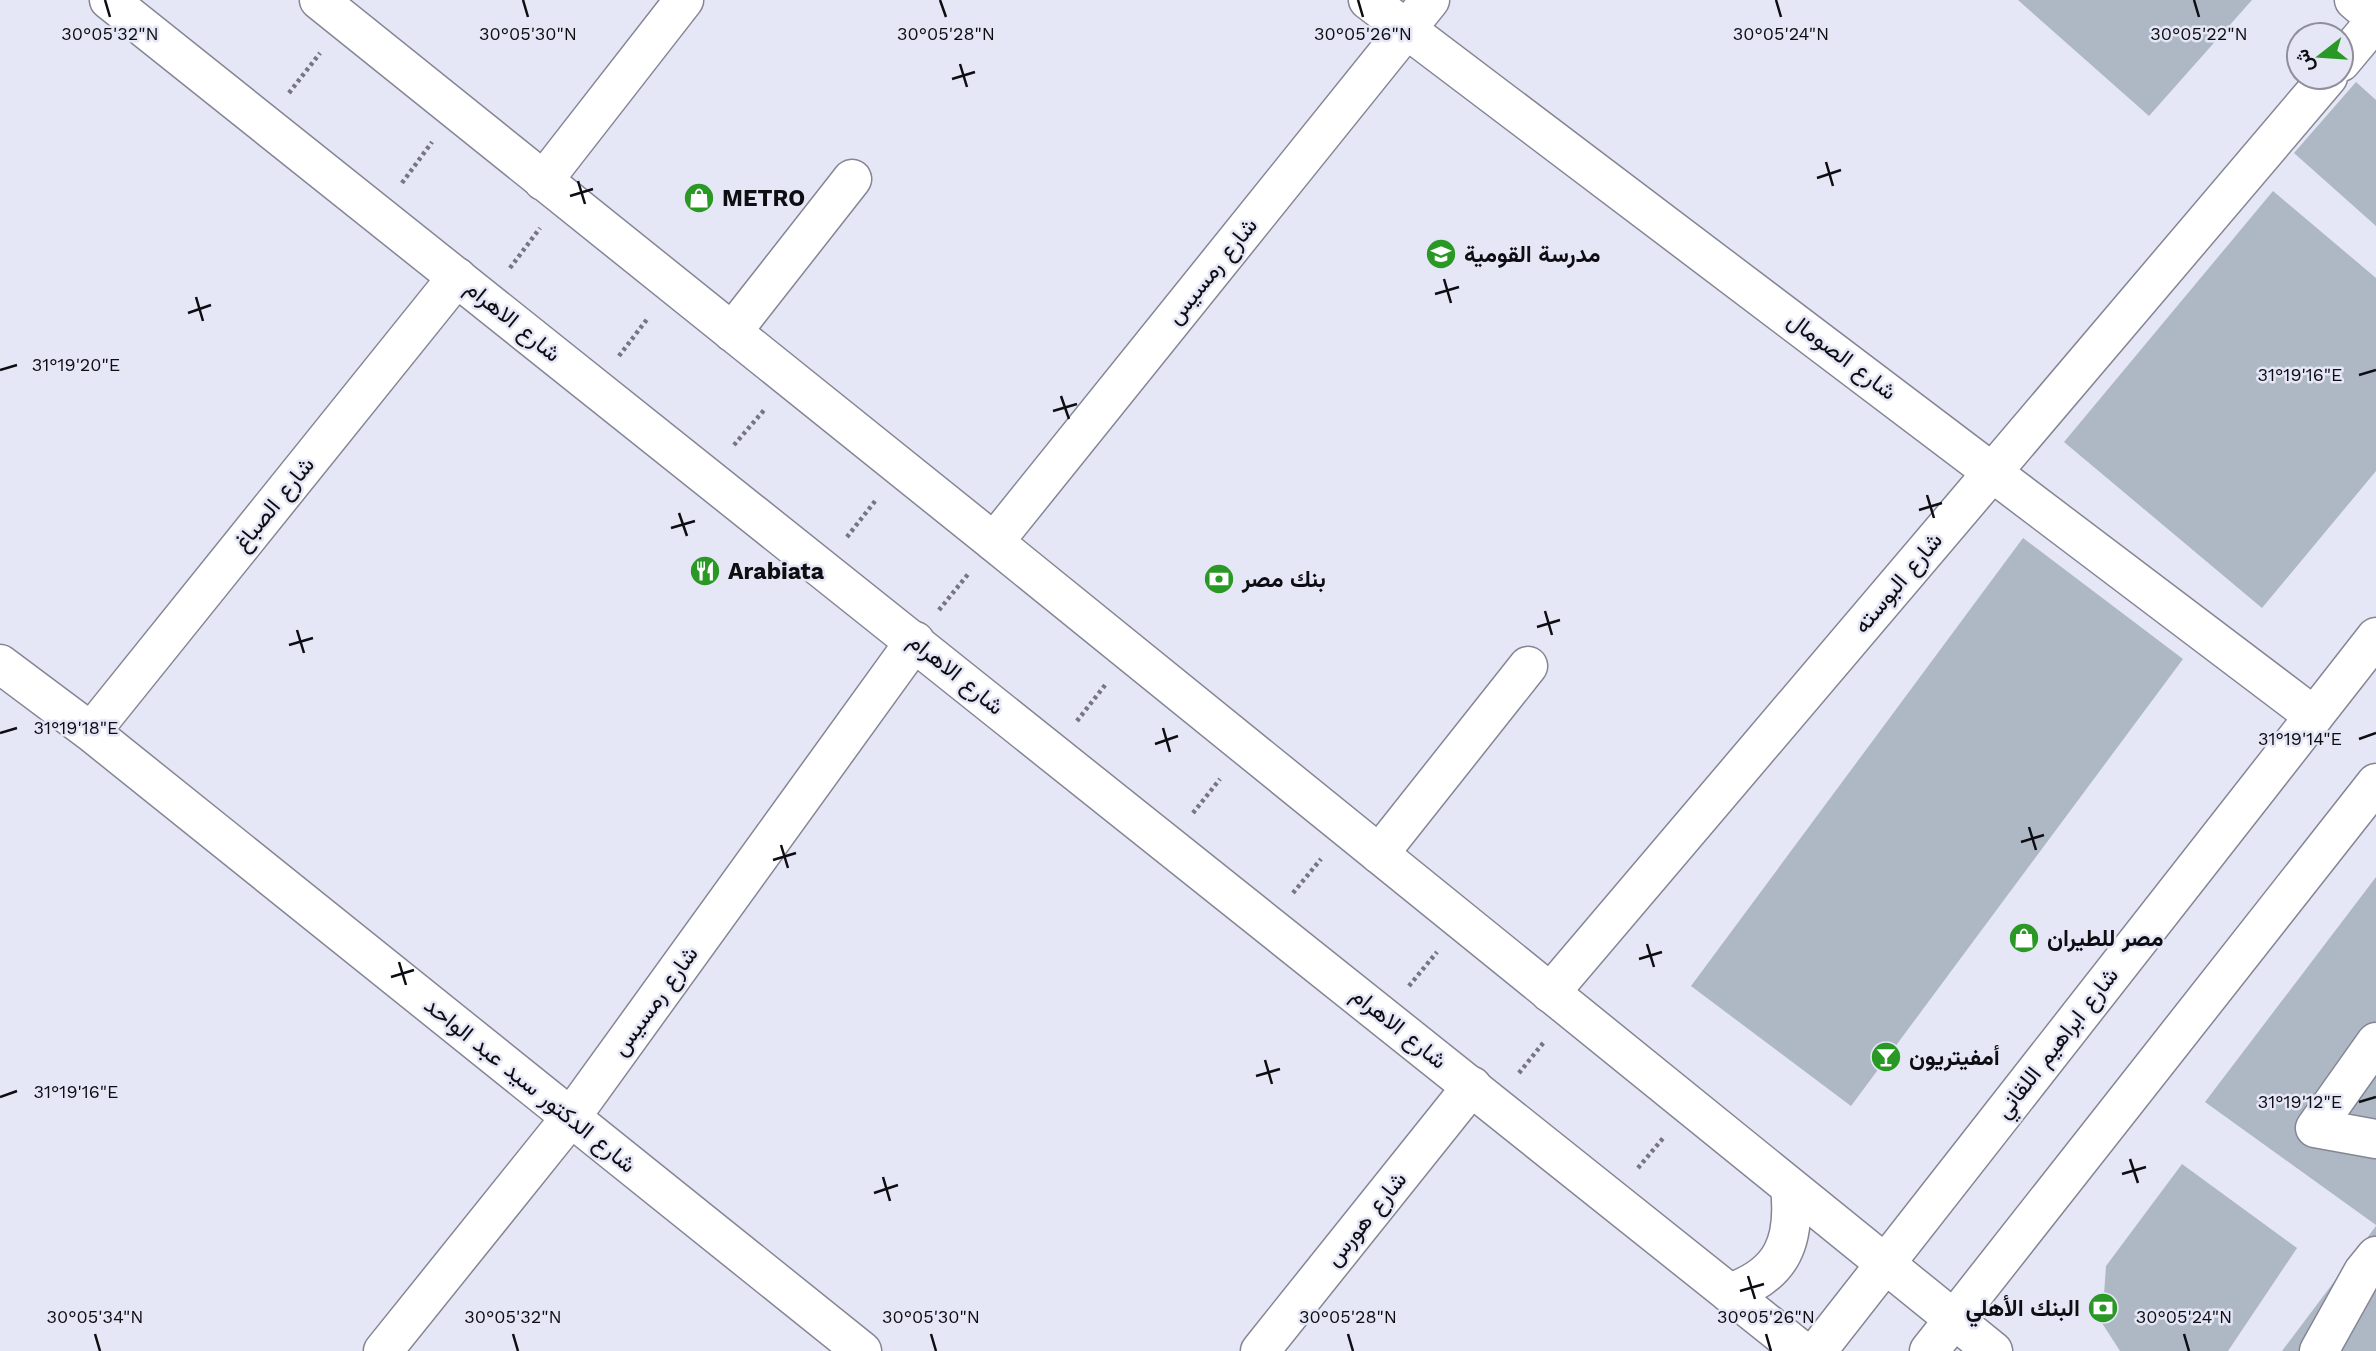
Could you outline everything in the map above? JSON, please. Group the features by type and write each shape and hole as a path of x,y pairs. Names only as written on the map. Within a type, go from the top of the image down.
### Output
{"street":[{"name":"شارع الاهرام","path":"109,0 1802,1351"},
{"path":"553,189 684,0"},
{"name":"شارع الصومال","path":"1368,0 1419,14 1994,471 2314,716"},
{"path":"2354,0 2376,20 2355,45"},
{"path":"332,10 1131,652 1993,1351"},
{"name":"شارع رمسيس","path":"994,542 1419,14"},
{"name":"شارع البوسته","path":"1560,1001 1994,471 2316,91"},
{"path":"732,332 852,179"},
{"name":"شارع الصباغ","path":"91,732 457,277"},
{"name":"شارع ابراهيم اللقاني","path":"1817,1351 2376,637"},
{"name":"شارع رمسيس","path":"383,1351 570,1117 915,641"},
{"name":"شارع الدكتور سيد عبد الواحد","path":"0,664 91,732 862,1351"},
{"path":"1379,854 1528,666"},
{"path":"1929,1351 2376,783"},
{"path":"2376,1042 2315,1128 2376,1139"},
{"name":"شارع هورس","path":"1259,1351 1483,1095"},
{"path":"1729,1293 1751,1286 1769,1273 1783,1255 1791,1234 1790,1187"},
{"path":"2319,1351 2363,1272 2376,1256"}],"path":[{"path":"265,124 332,10"},
{"path":"378,215 456,110"},
{"path":"486,300 553,189"},
{"path":"595,387 673,285"},
{"path":"707,478 790,378"},
{"path":"822,568 902,468"},
{"path":"915,641 994,542"},
{"path":"1053,752 1131,652"},
{"path":"1169,844 1246,746"},
{"path":"1269,924 1346,827"},
{"path":"1384,1016 1462,921"},
{"path":"1483,1095 1560,1001"},
{"path":"1612,1198 1691,1106"}],"building":[{"path":"2018,0 2252,0 2149,116"},
{"path":"2355,83 2376,100 2376,226 2294,153 2348,91 2355,91"},
{"path":"2273,191 2376,278 2376,471 2262,608 2064,442"},
{"path":"2023,538 2183,659 1851,1106 1691,986"},
{"path":"2376,877 2376,1225 2205,1102"},
{"path":"2182,1164 2297,1248 2228,1351 2120,1351 2102,1323 2106,1266"},
{"path":"2376,1226 2376,1351 2282,1351"}],"place":[{"name":"METRO","path":"699,198"},
{"name":"مدرسة القومية","path":"1441,254"},
{"name":"Arabiata","path":"705,571"},
{"name":"بنك مصر","path":"1219,579"},
{"name":"مصر للطيران","path":"2024,938"},
{"name":"أمفيتريون","path":"1886,1057"},
{"name":"البنك الأهلي","path":"2103,1308"}]}
